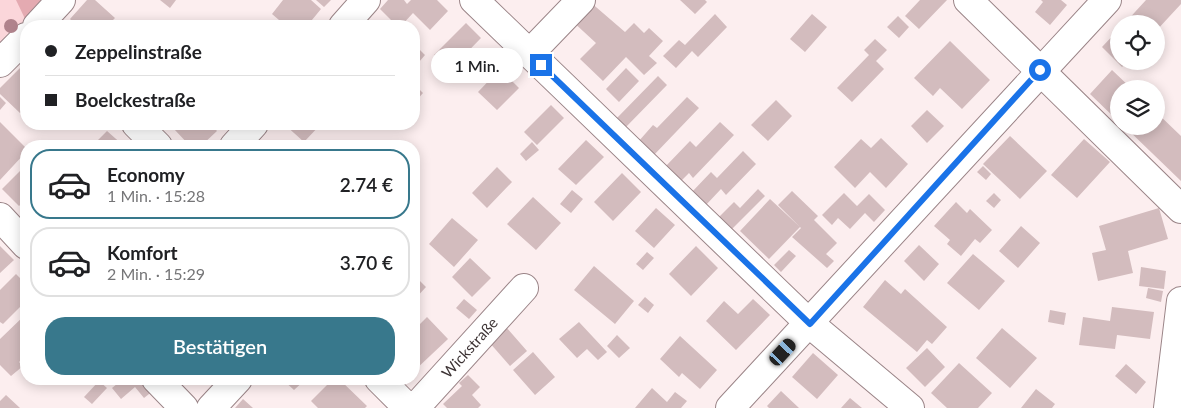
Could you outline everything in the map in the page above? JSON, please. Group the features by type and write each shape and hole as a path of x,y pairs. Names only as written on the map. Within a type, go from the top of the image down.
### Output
{"street":[{"path":"44,20 61,0"},
{"path":"348,20 366,0"},
{"path":"474,0 810,324 910,408"},
{"path":"530,54 581,0"},
{"path":"968,0 1181,209"},
{"path":"730,408 810,324 1040,70 1107,0"},
{"path":"0,64 20,45"},
{"path":"142,130 152,140"},
{"path":"239,140 249,130"},
{"path":"0,217 20,239"},
{"name":"Wickstraße","path":"415,408 524,288"},
{"path":"1168,408 1181,301"},
{"path":"162,385 184,408"},
{"path":"211,408 232,385"},
{"path":"385,385 408,408"}],"shaded area":[{"path":"0,0 47,0 28,20 20,20 20,28 0,49"},
{"path":"16,0 47,0 30,20 26,20"}],"building":[{"path":"87,0 95,0 115,18 113,20 70,19"},
{"path":"160,0 176,0 170,8"},
{"path":"283,0 311,0 321,9 312,20 279,20 272,14"},
{"path":"316,0 331,0 324,7"},
{"path":"388,0 404,0 407,4 411,0 437,0 448,11 430,30 413,13 407,20 391,20 380,9"},
{"path":"680,0 705,0 707,2 695,14"},
{"path":"920,0 947,0 919,29 905,16"},
{"path":"1041,0 1061,0 1067,5 1050,25 1035,12 1043,2"},
{"path":"1146,0 1181,0 1181,4 1165,21 1165,15 1132,15"},
{"path":"589,1 625,32 634,23 644,33 649,28 663,41 649,56 657,63 644,75 626,57 603,81 580,59 596,43 571,20"},
{"path":"715,14 727,27 698,57 692,51 676,68 663,56 679,40 685,45"},
{"path":"812,14 827,27 805,52 790,39"},
{"path":"898,16 909,27 899,38 887,27"},
{"path":"466,23 481,38 450,70 434,55"},
{"path":"875,39 887,50 876,61 884,69 852,102 837,88 869,55 864,50"},
{"path":"1110,39 1110,55 1102,47"},
{"path":"950,41 990,80 962,109 940,88 933,96 914,78"},
{"path":"420,50 425,55 420,61"},
{"path":"20,68 20,113 0,94 0,88"},
{"path":"626,68 639,81 619,102 606,89"},
{"path":"500,69 519,88 497,110 478,92"},
{"path":"1112,70 1123,80 1110,80 1110,113 1090,94"},
{"path":"658,76 667,85 625,128 616,119"},
{"path":"0,97 6,103 0,110"},
{"path":"687,97 699,108 653,156 638,142 653,125 657,128"},
{"path":"776,100 792,116 768,141 751,125"},
{"path":"551,105 564,118 537,145 524,132"},
{"path":"927,110 944,126 927,143 911,126"},
{"path":"1165,121 1181,136 1181,181 1133,135 1165,135"},
{"path":"0,122 20,142 20,158 0,180"},
{"path":"720,122 734,135 693,178 689,173 680,182 665,167 690,141 696,147"},
{"path":"175,130 217,131 207,140 184,140"},
{"path":"291,130 315,130 306,140 302,140"},
{"path":"107,131 117,140 98,140"},
{"path":"1010,136 1047,171 1020,199 983,164"},
{"path":"881,138 908,164 886,188 870,172 855,188 834,167 861,139 871,148"},
{"path":"1084,139 1110,162 1077,198 1051,175"},
{"path":"586,140 604,157 576,185 558,169"},
{"path":"532,142 539,150 526,161 520,154"},
{"path":"743,151 756,164 726,195 721,189 705,206 691,193 711,172 717,178"},
{"path":"983,166 991,174 986,180 977,172"},
{"path":"497,167 512,182 487,208 472,193"},
{"path":"20,171 19,206 2,189"},
{"path":"622,173 641,192 613,221 594,202"},
{"path":"758,189 765,196 731,230 718,218 734,202 740,208"},
{"path":"572,190 583,199 571,213 560,204"},
{"path":"792,191 818,216 814,220 837,243 826,254 834,261 827,268 792,237 801,228 778,205"},
{"path":"844,193 857,206 869,194 885,210 874,222 865,213 850,229 838,218 832,225 822,215"},
{"path":"994,193 1001,200 994,208 986,201"},
{"path":"533,197 561,223 536,250 507,224"},
{"path":"770,199 800,227 769,259 740,231"},
{"path":"956,202 967,213 970,209 992,230 980,243 975,239 961,256 947,244 950,240 934,226"},
{"path":"656,208 675,225 654,248 635,231"},
{"path":"1159,208 1168,239 1128,251 1133,273 1098,281 1092,253 1106,250 1099,226"},
{"path":"452,218 478,240 454,267 429,244"},
{"path":"1021,226 1040,243 1018,268 999,251"},
{"path":"919,245 939,264 924,281 904,261"},
{"path":"0,246 14,260 0,273"},
{"path":"696,246 718,268 691,296 669,274"},
{"path":"789,250 796,256 781,272 774,265"},
{"path":"647,252 654,258 643,270 636,264"},
{"path":"973,254 1005,281 979,310 947,283"},
{"path":"470,258 491,278 472,297 452,277"},
{"path":"594,266 634,301 615,324 574,290"},
{"path":"1141,267 1166,271 1164,289 1139,286"},
{"path":"16,274 20,278 20,307 3,324 0,322 0,290"},
{"path":"885,280 901,294 905,289 947,327 932,344 927,340 917,352 863,307"},
{"path":"420,281 426,287 420,294"},
{"path":"1148,288 1163,291 1161,302 1146,298"},
{"path":"645,297 654,305 648,313 638,305"},
{"path":"464,299 477,310 469,319 456,308"},
{"path":"753,299 770,315 736,350 706,321 724,301 738,314"},
{"path":"1112,307 1154,312 1150,339 1117,335 1115,349 1079,345 1083,317 1110,321"},
{"path":"1050,310 1066,313 1064,325 1048,322"},
{"path":"427,317 448,339 420,365 420,324"},
{"path":"20,320 20,368 11,376 0,365 0,339"},
{"path":"579,322 607,352 598,360 587,349 577,358 559,339"},
{"path":"506,327 527,351 510,366 489,342"},
{"path":"1002,328 1037,358 1010,388 976,358"},
{"path":"617,335 630,348 619,358 607,346"},
{"path":"680,336 717,370 700,389 682,373 679,377 660,359"},
{"path":"927,348 945,367 925,387 906,368"},
{"path":"533,352 555,377 535,395 513,370"},
{"path":"813,353 838,375 817,399 792,377"},
{"path":"959,363 992,393 978,408 947,408 931,393"},
{"path":"1126,364 1146,382 1136,394 1115,376"},
{"path":"468,375 480,387 472,395 481,405 478,408 447,408 443,404 462,386 459,383"},
{"path":"95,385 104,385 107,388 92,404 84,397"},
{"path":"116,385 149,385 154,390 144,398 135,387 121,399 112,388"},
{"path":"289,385 299,385 294,390"},
{"path":"327,385 345,385 367,406 365,408 318,408 311,401"},
{"path":"652,388 667,402 675,392 687,401 681,408 635,408"},
{"path":"1036,389 1055,404 1052,408 1021,408"},
{"path":"781,391 799,408 769,408 767,406"},
{"path":"6,395 20,408 0,408 0,401"},
{"path":"850,398 862,408 841,408"},
{"path":"243,399 253,408 235,408"}],"route":[{"path":"541,65 810,324 1040,70"}]}
